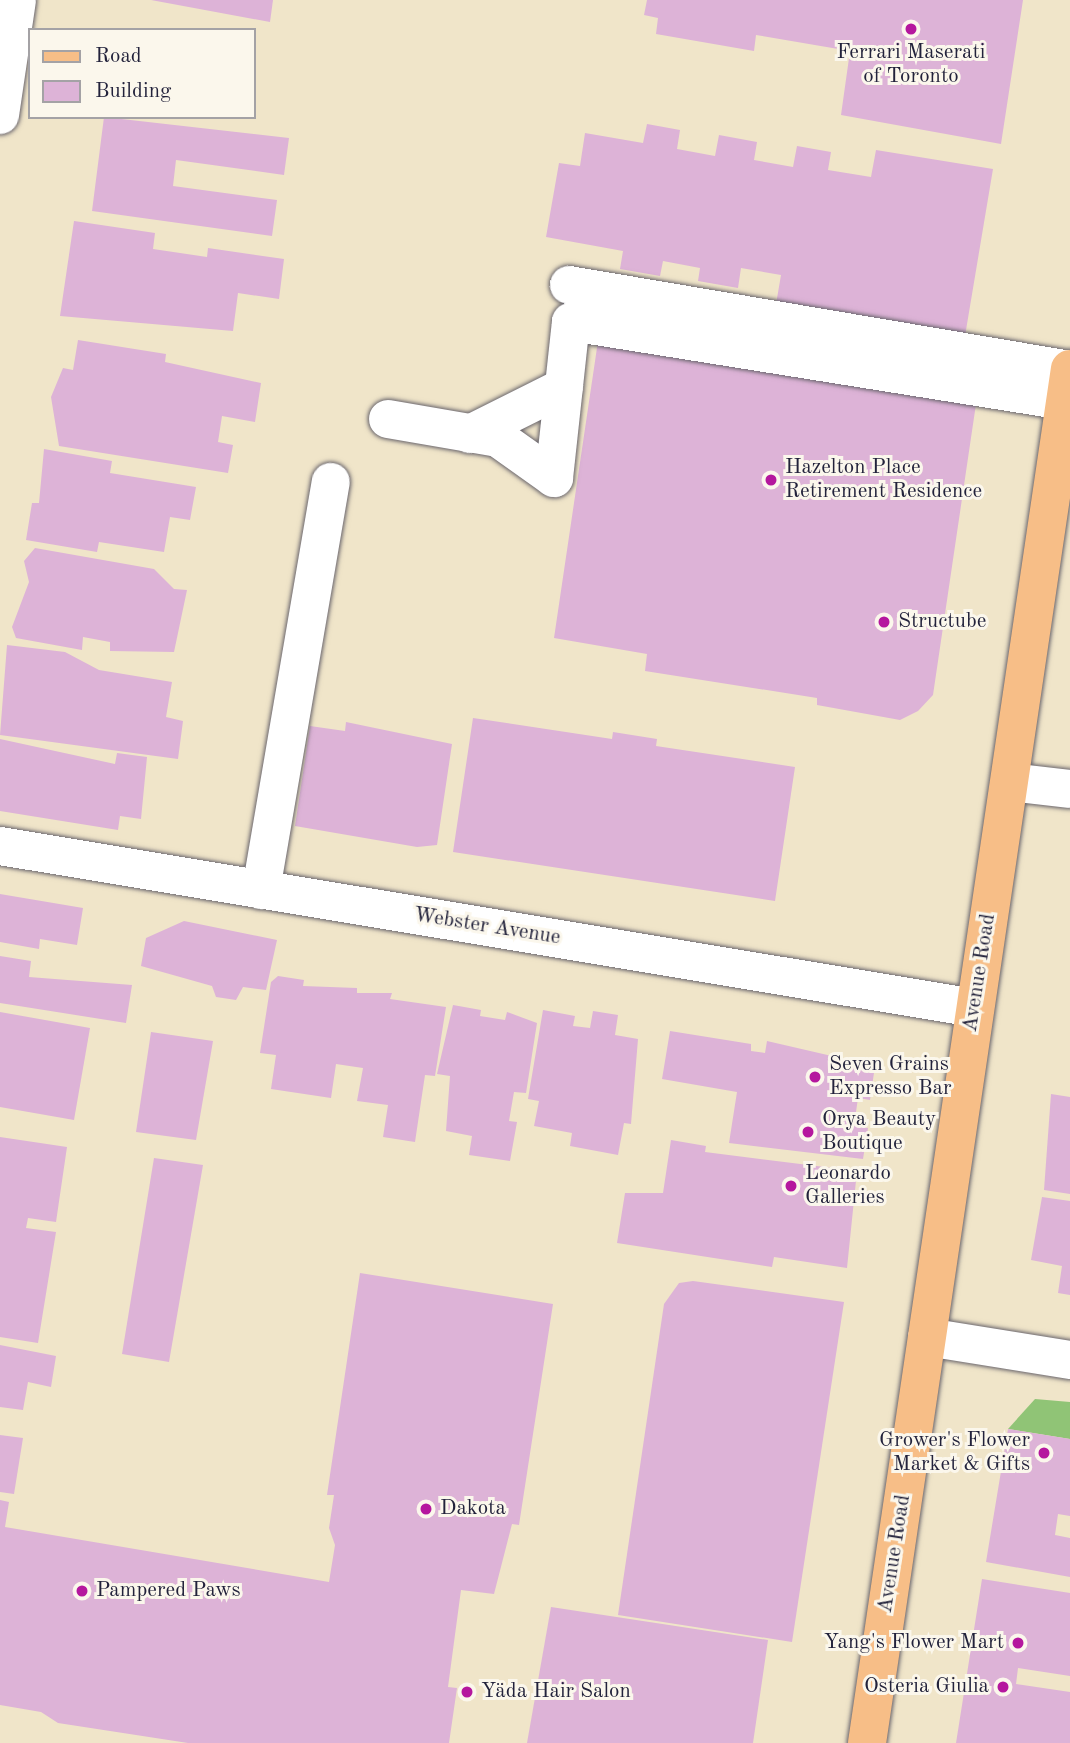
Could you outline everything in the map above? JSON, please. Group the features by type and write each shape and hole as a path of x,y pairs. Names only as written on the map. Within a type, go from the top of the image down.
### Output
{"main road":[{"name":"Avenue Road","path":"867,1743 1068,380"}],"street":[{"path":"0,115 17,0"},
{"path":"569,285 1068,380"},
{"path":"388,419 498,438 554,478 571,322 1068,380"},
{"path":"470,434 564,387"},
{"path":"261,890 331,482"},
{"path":"1010,782 1070,789"},
{"name":"Webster Avenue","path":"0,846 974,1007"},
{"path":"927,1337 1070,1360"}],"green space":[{"path":"1035,1399 1070,1402 1070,1439 1008,1429"}],"building":[{"path":"151,0 273,0 270,22"},
{"path":"647,0 1023,0 1001,144 841,115 850,51 756,35 754,51 656,34 658,18 644,15"},
{"path":"104,119 289,138 284,175 176,160 173,186 277,200 272,236 92,211"},
{"path":"647,124 680,130 677,149 715,156 719,135 757,142 754,160 793,167 797,146 831,152 828,170 871,177 876,150 993,169 964,342 775,310 781,275 741,268 738,288 698,281 700,268 663,261 660,276 620,269 623,251 546,237 559,163 580,166 585,133 643,143"},
{"path":"74,221 155,233 153,249 207,257 208,248 284,259 279,299 238,293 233,331 60,316"},
{"path":"78,340 166,354 165,362 261,383 255,422 222,416 218,442 233,445 228,473 59,446 51,397 63,368 73,370"},
{"name":"Hazelton Place Retirement Residence","path":"598,341 976,404 933,695 918,711 900,720 817,705 817,698 645,671 647,654 554,638"},
{"path":"44,449 112,461 110,473 196,487 190,520 170,517 164,552 99,542 97,552 26,540 32,503 39,503"},
{"path":"35,548 154,569 174,589 187,590 174,652 110,651 110,642 83,637 82,650 16,638 12,627 29,582 24,561"},
{"path":"7,645 65,652 99,670 172,682 166,717 183,721 178,759 0,735"},
{"path":"473,718 612,739 613,732 657,739 656,746 795,767 775,901 453,852"},
{"path":"346,722 452,744 437,845 417,847 295,826 310,726 345,731"},
{"path":"0,739 115,764 117,753 147,757 141,819 120,816 118,830 0,811"},
{"path":"0,894 83,908 77,945 40,939 39,949 0,942"},
{"path":"184,921 277,940 266,990 243,987 236,1000 216,997 212,986 141,966 146,938"},
{"path":"0,956 31,961 29,977 132,985 126,1023 0,1003"},
{"path":"278,976 304,980 303,986 357,988 357,993 392,993 390,999 446,1007 435,1076 425,1075 415,1142 383,1137 388,1105 357,1101 363,1068 336,1064 331,1098 271,1089 276,1055 260,1053 271,982"},
{"path":"453,1005 481,1010 480,1016 505,1020 507,1012 537,1023 526,1093 514,1092 509,1121 517,1122 510,1161 469,1155 472,1136 446,1131 450,1076 437,1074"},
{"path":"543,1010 575,1016 573,1026 590,1028 593,1011 618,1015 615,1035 638,1039 631,1124 624,1123 618,1155 570,1146 572,1133 534,1126 539,1101 528,1099"},
{"path":"0,1012 90,1028 74,1120 0,1107"},
{"path":"670,1031 751,1044 751,1051 765,1053 767,1041 875,1066 870,1100 858,1098 854,1126 868,1128 863,1159 729,1143 737,1092 662,1079"},
{"path":"151,1032 213,1041 196,1140 136,1132"},
{"path":"1051,1094 1070,1097 1070,1194 1044,1190"},
{"path":"0,1137 67,1147 56,1222 28,1218 26,1228 56,1232 38,1343 0,1337"},
{"path":"671,1140 706,1146 705,1152 857,1171 847,1268 774,1257 772,1267 617,1243 625,1193 663,1193"},
{"path":"154,1158 203,1165 169,1362 122,1354"},
{"path":"1042,1197 1070,1201 1070,1295 1058,1293 1062,1266 1031,1260"},
{"name":"Dakota","path":"360,1273 553,1304 519,1525 512,1524 494,1594 461,1590 448,1687 457,1688 449,1743 188,1743 58,1723 41,1712 0,1705 0,1500 9,1502 5,1527 329,1582 335,1545 329,1528 334,1495 327,1495"},
{"path":"693,1281 844,1302 792,1642 618,1615 664,1304 679,1283"},
{"path":"0,1345 56,1356 51,1387 28,1382 23,1410 0,1407"},
{"path":"1008,1429 1070,1439 1070,1516 1058,1514 1055,1535 1070,1538 1070,1577 986,1562"},
{"path":"0,1435 23,1438 14,1494 0,1492"},
{"path":"982,1579 1070,1593 1070,1676 1018,1668 1016,1684 1070,1692 1070,1743 956,1743"},
{"path":"551,1607 768,1640 753,1743 527,1743"}],"place":[{"name":"Ferrari Maserati of Toronto","path":"911,29"},
{"name":"Hazelton Place Retirement Residence","path":"771,480"},
{"name":"Structube","path":"884,622"},
{"name":"Seven Grains Expresso Bar","path":"815,1077"},
{"name":"Orya Beauty Boutique","path":"808,1132"},
{"name":"Leonardo Galleries","path":"791,1186"},
{"name":"Grower's Flower Market & Gifts","path":"1044,1453"},
{"name":"Dakota","path":"426,1509"},
{"name":"Pampered Paws","path":"82,1591"},
{"name":"Yang's Flower Mart","path":"1018,1643"},
{"name":"Osteria Giulia","path":"1003,1687"},
{"name":"Yäda Hair Salon","path":"467,1692"}]}
